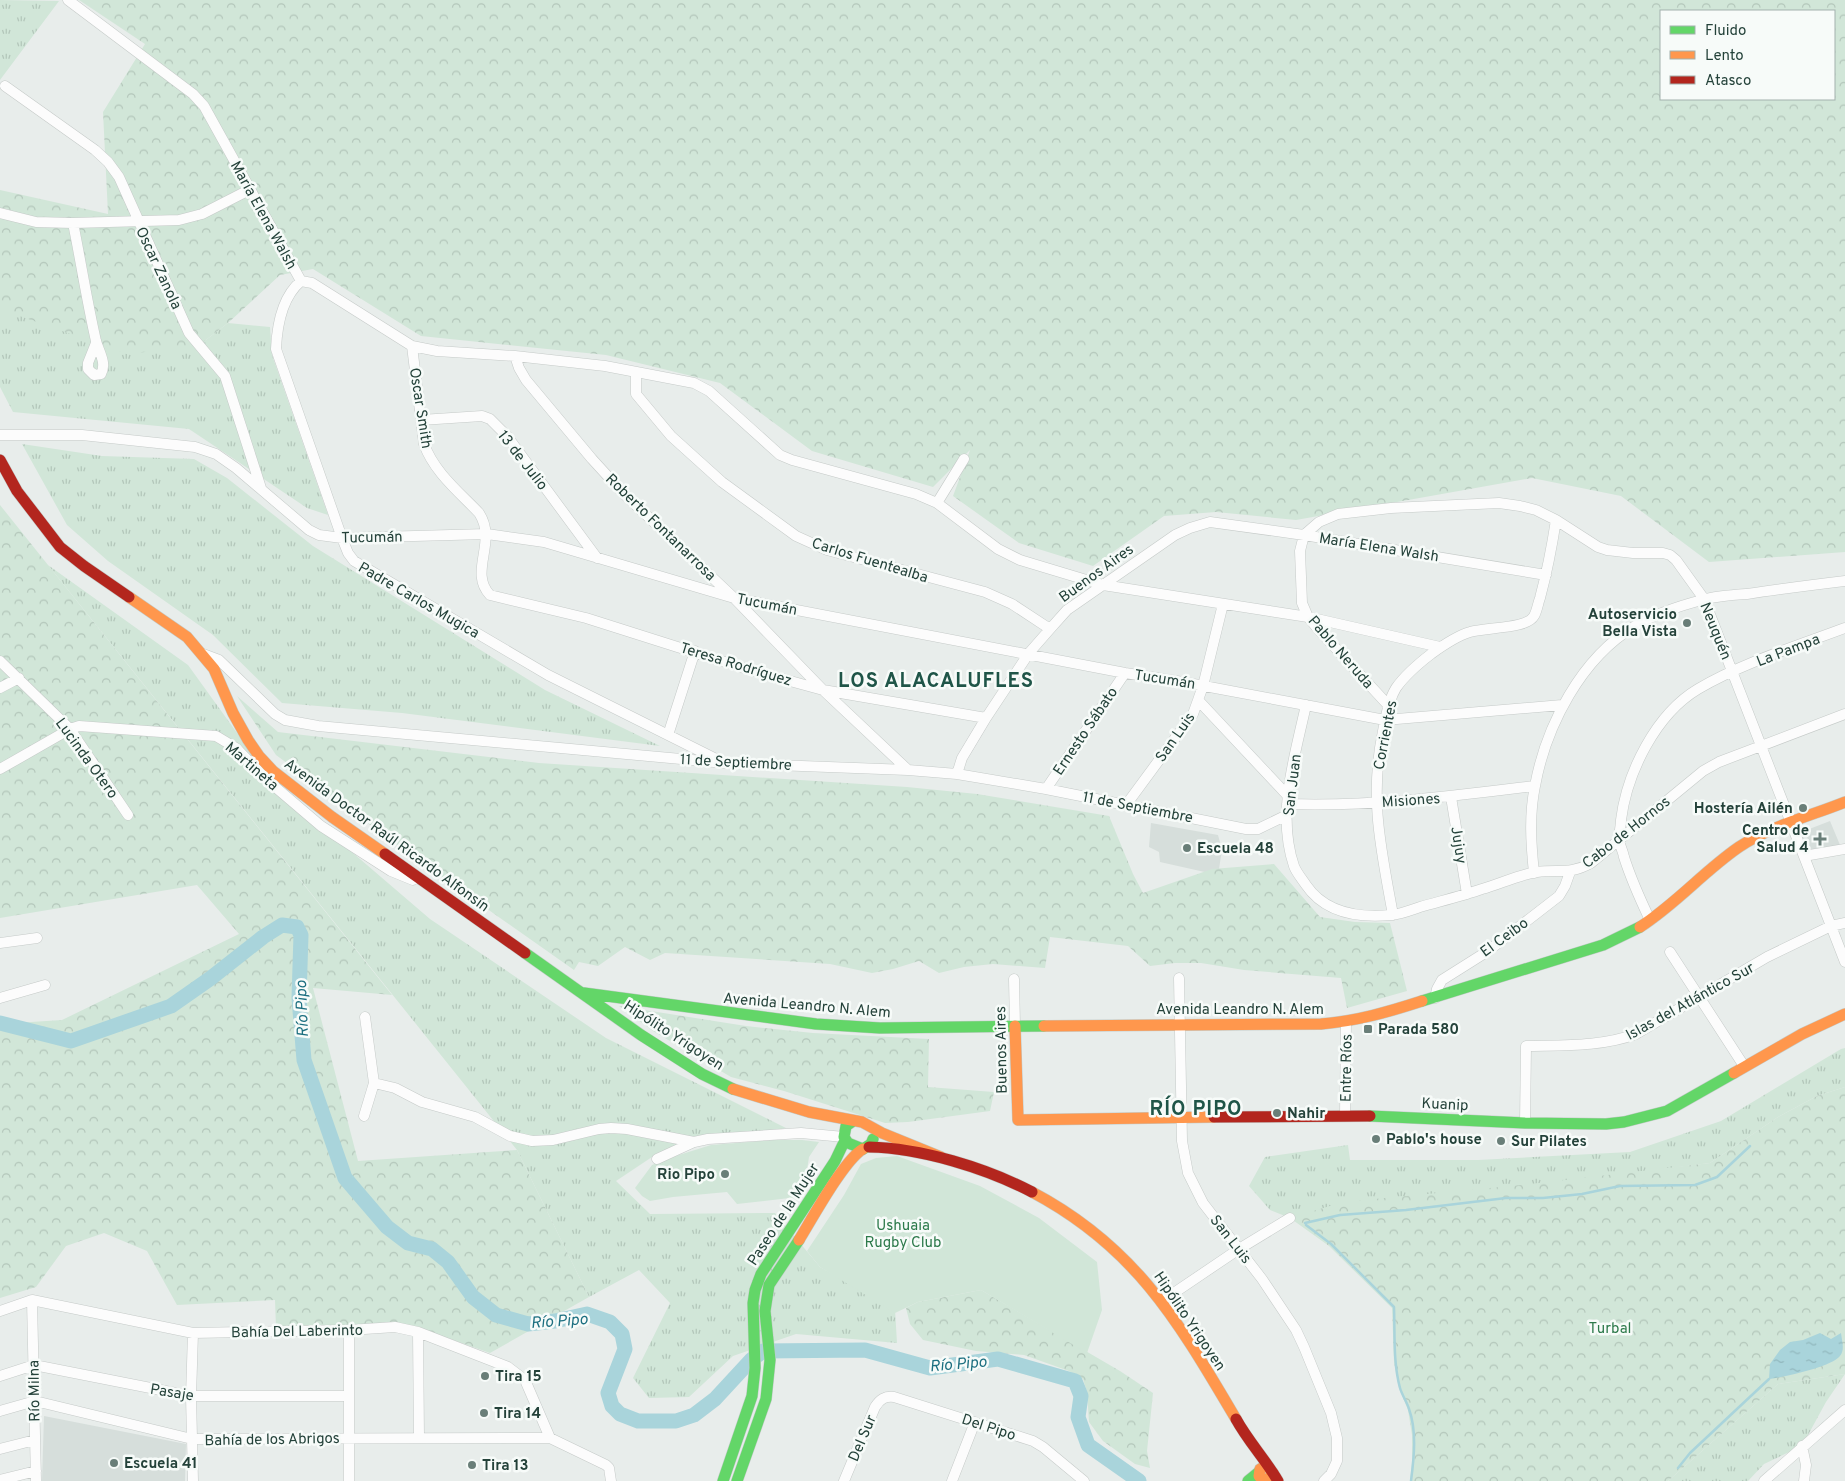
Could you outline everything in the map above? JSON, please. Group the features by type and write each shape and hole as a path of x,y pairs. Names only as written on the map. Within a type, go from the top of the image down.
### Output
{"main road":[{"name":"Avenida Doctor Raúl Ricardo Alfonsín","path":"0,460 17,491 60,547 84,566 188,636 214,669 238,731 279,776 332,817 428,886 584,993"},
{"name":"Avenida Leandro N. Alem","path":"584,993 848,1027 1289,1025 1346,1022 1371,1017 1435,998 1603,945 1628,934 1650,920 1738,848 1759,836 1845,802"},
{"name":"Hipólito Yrigoyen","path":"584,993 641,1035 702,1074 724,1085 809,1112 853,1121"},
{"name":"Kuanip","path":"1018,1120 1345,1115 1525,1123 1606,1124 1667,1111 1802,1034 1845,1014"},
{"name":"Buenos Aires","path":"1016,1026 1018,1120"},
{"name":"Hipólito Yrigoyen","path":"809,1112 844,1137"},
{"path":"853,1121 866,1124 872,1129 874,1138 866,1148 854,1146 844,1137 846,1126 853,1121"},
{"name":"Hipólito Yrigoyen","path":"872,1129 941,1158"},
{"name":"Paseo de la Mujer","path":"723,1481 752,1396 755,1368 753,1303 755,1290 761,1274 836,1160 844,1137"},
{"name":"Hipólito Yrigoyen","path":"866,1148 941,1158 970,1165 1005,1179 1056,1205 1079,1220 1127,1261 1162,1301 1190,1342 1243,1432 1265,1476"},
{"name":"Paseo de la Mujer","path":"737,1481 766,1399 770,1360 765,1311 769,1285 847,1165 858,1152 866,1148"},
{"path":"1248,1481 1265,1476"}],"street":[{"name":"María Elena Walsh","path":"68,0 193,94 204,106 301,281 312,283 412,346 437,351 515,356 605,366 694,383 709,391 768,445 792,460 916,494 937,503 998,549 1020,560 1104,585 1308,617 1440,647"},
{"name":"Oscar Zanola","path":"5,86 95,150 108,162 119,177 189,333 224,376 261,489"},
{"path":"0,213 36,222 178,220 202,214 249,190"},
{"path":"73,222 96,343"},
{"name":"Padre Carlos Mugica","path":"301,281 287,297 277,334 276,350 342,538 348,553 354,561 518,658 725,763"},
{"name":"Oscar Smith","path":"412,346 424,444 428,455 437,470 479,513 484,521 487,534"},
{"name":"Roberto Fontanarrosa","path":"515,356 526,380 624,494 734,598 822,690 908,770"},
{"name":"Carlos Fuentealba","path":"636,372 636,394 671,436 722,482 796,536 827,550 985,592 1012,604 1050,629"},
{"name":"13 de Julio","path":"421,420 482,416 490,419 507,436 597,558"},
{"name":"Tucumán","path":"0,435 82,435 195,446 216,454 236,468 309,530 320,535 342,538 487,534 544,542 734,598 1029,653 1125,673 1385,720 1562,705"},
{"path":"937,503 964,459"},
{"name":"Neuquén","path":"1304,535 1319,522 1338,514 1390,508 1499,503 1536,510 1556,520 1598,547 1607,550 1670,555 1676,560 1704,599 1845,962"},
{"path":"1546,575 1556,520"},
{"name":"María Elena Walsh","path":"1210,522 1304,535 1546,575"},
{"name":"Buenos Aires","path":"956,774 962,758 986,718 1029,653 1068,610 1174,535 1210,522"},
{"name":"Teresa Rodríguez","path":"487,534 480,578 483,589 490,595 586,618 750,670 822,690 986,718"},
{"name":"Pablo Neruda","path":"1304,535 1300,551 1302,603 1308,617 1388,705"},
{"name":"Corrientes","path":"1393,915 1379,839 1376,803 1377,766 1388,705 1395,689 1408,674 1440,647 1470,632 1499,626 1521,625 1529,622 1535,616 1546,575"},
{"path":"1534,873 1531,841 1534,786 1542,755 1562,705 1578,681 1598,658 1635,626 1668,611 1704,599 1845,581"},
{"name":"San Luis","path":"1126,805 1193,714 1203,686 1224,604"},
{"name":"La Pampa","path":"1650,920 1632,882 1619,839 1624,802 1636,766 1648,742 1665,717 1679,703 1697,690 1732,671 1845,628"},
{"path":"668,735 695,651"},
{"name":"11 de Septiembre","path":"203,654 219,660 275,714 285,720 318,726 725,763 908,770 956,774 1046,789 1246,829 1258,829 1287,815"},
{"name":"Lucinda Otero","path":"0,661 20,678 70,729 128,815"},
{"name":"Ernesto Sábato","path":"1046,789 1125,673"},
{"path":"0,688 20,678"},
{"path":"1198,700 1288,800"},
{"name":"San Juan","path":"1306,705 1288,800 1287,815 1290,851 1294,868 1310,891 1324,903 1336,909 1372,916 1393,915"},
{"name":"Cabo de Hornos","path":"1393,915 1534,873 1549,871 1570,872 1581,869 1591,863 1703,771 1719,762 1845,714"},
{"name":"Martineta","path":"0,769 70,729 79,726 216,736 236,748 268,780 321,826 391,871 428,886"},
{"name":"Misiones","path":"1288,800 1376,803 1450,797 1534,786"},
{"name":"Jujuy","path":"1450,797 1467,894"},
{"path":"1804,856 1845,849"},
{"name":"El Ceibo","path":"1435,998 1442,980 1488,951 1559,896 1566,886 1570,872"},
{"name":"Islas del Atlántico Sur","path":"1525,1123 1526,1046 1599,1043 1623,1039 1636,1034 1767,957 1831,926 1845,923"},
{"path":"0,943 37,938"},
{"path":"1670,952 1744,1066"},
{"name":"Buenos Aires","path":"1014,978 1016,1026"},
{"name":"San Luis","path":"1179,978 1181,1118 1184,1160 1194,1189 1203,1203 1262,1279 1296,1330 1331,1413 1337,1438 1338,1454 1334,1468 1324,1481"},
{"path":"0,998 45,985"},
{"path":"364,1116 374,1083 365,1017"},
{"name":"Entre Ríos","path":"1345,1115 1346,1022"},
{"path":"374,1083 395,1088 422,1102 474,1117 510,1136 532,1142 554,1140 599,1128 627,1129 694,1142"},
{"path":"657,1158 694,1142 708,1139 801,1134 844,1137"},
{"path":"1162,1301 1239,1249 1290,1218"},
{"path":"0,1311 32,1300"},
{"name":"Bahía Del Laberinto","path":"32,1300 193,1333 349,1330 395,1327 418,1332 508,1366 517,1372 525,1380 550,1438"},
{"name":"Río Milna","path":"32,1300 36,1476"},
{"path":"349,1330 349,1481"},
{"path":"418,1332 419,1438"},
{"path":"193,1333 191,1396 193,1481"},
{"name":"Pasaje","path":"0,1376 34,1365 191,1396 348,1396"},
{"name":"Del Pipo","path":"883,1398 894,1397 1033,1441 1084,1481"},
{"name":"Del Sur","path":"844,1481 875,1407 883,1398"},
{"name":"Bahía de los Abrigos","path":"0,1411 35,1401 192,1439 550,1438"},
{"path":"1764,1481 1845,1410"},
{"path":"952,1481 975,1422"},
{"path":"550,1438 606,1465 609,1468 610,1481"},
{"path":"0,1449 36,1440"},
{"path":"1802,1446 1806,1464 1804,1481"},
{"path":"0,1480 36,1476"}],"shaded area":[{"name":"Centro de Salud 4","path":"1830,821 1840,845 1807,850 1799,833"},
{"name":"Escuela 48","path":"1151,823 1218,835 1222,850 1218,875 1160,862 1159,852 1149,847"},
{"name":"Escuela 41","path":"44,1416 186,1444 185,1481 42,1481"}],"green space":[{"path":"0,0 59,1 0,80"},
{"path":"79,0 1845,0 1845,552 1709,562 1621,496 1532,478 1296,520 1216,512 1164,516 1093,566 1019,543 953,496 970,450 933,487 812,451 720,383 606,355 421,336 313,269 280,275 228,323 198,346 127,354 0,309 0,190 108,214 103,112 145,44"},
{"path":"0,308 198,346 228,323 270,327 272,355 328,515 307,508 189,429 13,412 0,387"},
{"path":"22,444 102,456 194,459 227,478 313,546 545,690 660,746 402,713 282,703 213,635 108,561 67,525"},
{"path":"0,505 392,995 313,988 358,1161 517,1150 589,1297 490,1353 413,1326 395,1324 276,1328 275,1300 177,1305 147,1251 104,1233 66,1246 36,1287 0,1298 0,1024 62,1020 239,934 197,885 0,918"},
{"path":"48,565 188,665 276,787 430,919 606,1038 786,1128 655,1155 616,1181 650,1214 775,1213 820,1267 895,1309 897,1343 796,1334 733,1356 689,1397 649,1398 633,1378 670,1303 639,1270 589,1297 517,1150"},
{"path":"237,696 278,732 539,763 907,787 977,794 1109,816 1143,893 1212,869 1274,864 1320,917 1355,922 1390,923 1407,991 1347,1008 1341,978 1244,970 1201,963 1175,963 1150,966 1128,946 1050,937 1045,968 993,964 964,967 939,973 919,961 872,973 830,964 665,953 650,960 625,947 598,966 579,962 574,970 412,856 276,755"},
{"path":"619,1006 746,1026 813,1033 929,1039 928,1087 994,1092 990,1111 908,1122 885,1123 784,1091 731,1077 653,1031"},
{"path":"1845,1048 1845,1087 1817,1096 1778,1117 1710,1163 1290,1218 1270,1210 1249,1186 1265,1157 1348,1145 1350,1160 1478,1160 1630,1152 1721,1121"},
{"name":"Turbal","path":"1845,1087 1845,1374 1778,1384 1668,1481 1410,1481 1412,1435 1408,1410 1399,1388 1394,1362 1392,1308 1329,1246 1290,1218 1343,1202 1521,1185 1710,1163 1778,1117 1817,1096"},
{"name":"Rio Pipo","path":"773,1140 819,1142 809,1157 804,1189 798,1197 737,1204 727,1192 650,1201 635,1188 652,1165 666,1159 711,1145"},
{"name":"Ushuaia Rugby Club","path":"897,1156 980,1186 1039,1218 1097,1262 1102,1310 1087,1353 981,1290 918,1302 895,1313 820,1267 807,1251 844,1195 861,1164 876,1158"},
{"path":"981,1290 1120,1371 1153,1393 1147,1451 1150,1468 1135,1464 1103,1441 1089,1422 1087,1392 1083,1379 1069,1371 1024,1355 976,1351 923,1340 910,1324 906,1308 918,1302"},
{"path":"1845,1374 1826,1402 1802,1446 1764,1464 1748,1481 1668,1481 1778,1384"}],"water":[{"path":"1820,1333 1831,1339 1841,1333 1843,1348 1840,1356 1818,1368 1769,1379 1770,1364 1780,1350 1790,1342 1803,1340"}],"waterway":[{"name":"Río Pipo","path":"0,1023 71,1041 171,1006 211,978 263,937 282,925 297,927 301,935 299,998 304,1060 345,1178 387,1227 408,1243 432,1249 448,1262 473,1297 496,1315 528,1324 555,1321 587,1314 610,1322 622,1334 625,1349 608,1393 612,1406 620,1414 638,1421 676,1421 694,1415 715,1399 751,1360 763,1351 865,1350 930,1368 998,1359 1075,1381 1081,1396 1078,1417 1088,1445 1139,1481"},
{"path":"1305,1223 1340,1215 1406,1210 1506,1198 1543,1198 1582,1194 1620,1186 1695,1185 1717,1177 1750,1146"},
{"path":"1306,1225 1331,1244 1394,1307 1395,1358 1398,1378 1401,1391 1412,1417 1414,1435 1411,1481"},
{"path":"1678,1468 1690,1453 1769,1379"}],"traffic: fast":[{"path":"1422,1001 1603,945 1640,927"},
{"path":"525,953 641,1035 702,1074 733,1089"},
{"path":"584,993 816,1024 880,1028 1044,1026"},
{"path":"1370,1116 1525,1123 1606,1124 1624,1122 1667,1111 1734,1073"},
{"path":"853,1121 846,1126 844,1137 848,1143 863,1149 871,1144 873,1139"},
{"path":"723,1481 752,1396 755,1368 753,1303 755,1290 761,1274 835,1161 845,1140"},
{"path":"737,1481 766,1399 770,1360 765,1311 769,1285 799,1240"},
{"path":"1248,1481 1259,1472"}],"traffic: slow":[{"path":"129,597 187,637 214,669 233,713 248,740 273,771 332,817 385,854"},
{"path":"1640,927 1666,908 1739,847 1777,827 1845,802"},
{"path":"1044,1026 1321,1024 1372,1016 1422,1001"},
{"path":"1734,1073 1802,1034 1845,1014"},
{"path":"1015,1026 1018,1120 1214,1117"},
{"path":"733,1089 809,1112 862,1122 882,1133 941,1157"},
{"path":"799,1240 838,1177 855,1155 863,1149"},
{"path":"1032,1192 1068,1214 1100,1237 1127,1262 1151,1289 1173,1319 1236,1419"},
{"path":"1267,1466 1260,1469 1259,1476 1263,1480 1268,1479 1273,1473"}],"traffic: jam":[{"path":"0,460 17,491 60,547 129,597"},
{"path":"385,854 525,953"},
{"path":"1214,1117 1370,1116"},
{"path":"869,1147 910,1151 953,1161 974,1167 1032,1192"},
{"path":"1236,1419 1278,1481"}],"place":[{"name":"Autoservicio Bella Vista","path":"1687,623"},
{"name":"Hostería Ailén","path":"1803,808"},
{"name":"Centro de Salud 4","path":"1820,839"},
{"name":"Escuela 48","path":"1187,848"},
{"name":"Parada 580","path":"1368,1029"},
{"name":"Nahir","path":"1277,1113"},
{"name":"Pablo's house","path":"1376,1139"},
{"name":"Sur Pilates","path":"1501,1141"},
{"name":"Rio Pipo","path":"725,1174"},
{"name":"Tira 15","path":"485,1376"},
{"name":"Tira 14","path":"484,1413"},
{"name":"Escuela 41","path":"114,1463"},
{"name":"Tira 13","path":"472,1465"}],"district":[{"name":"LOS ALACALUFLES","path":"936,680"},
{"name":"RÍO PIPO","path":"1196,1108"}]}
